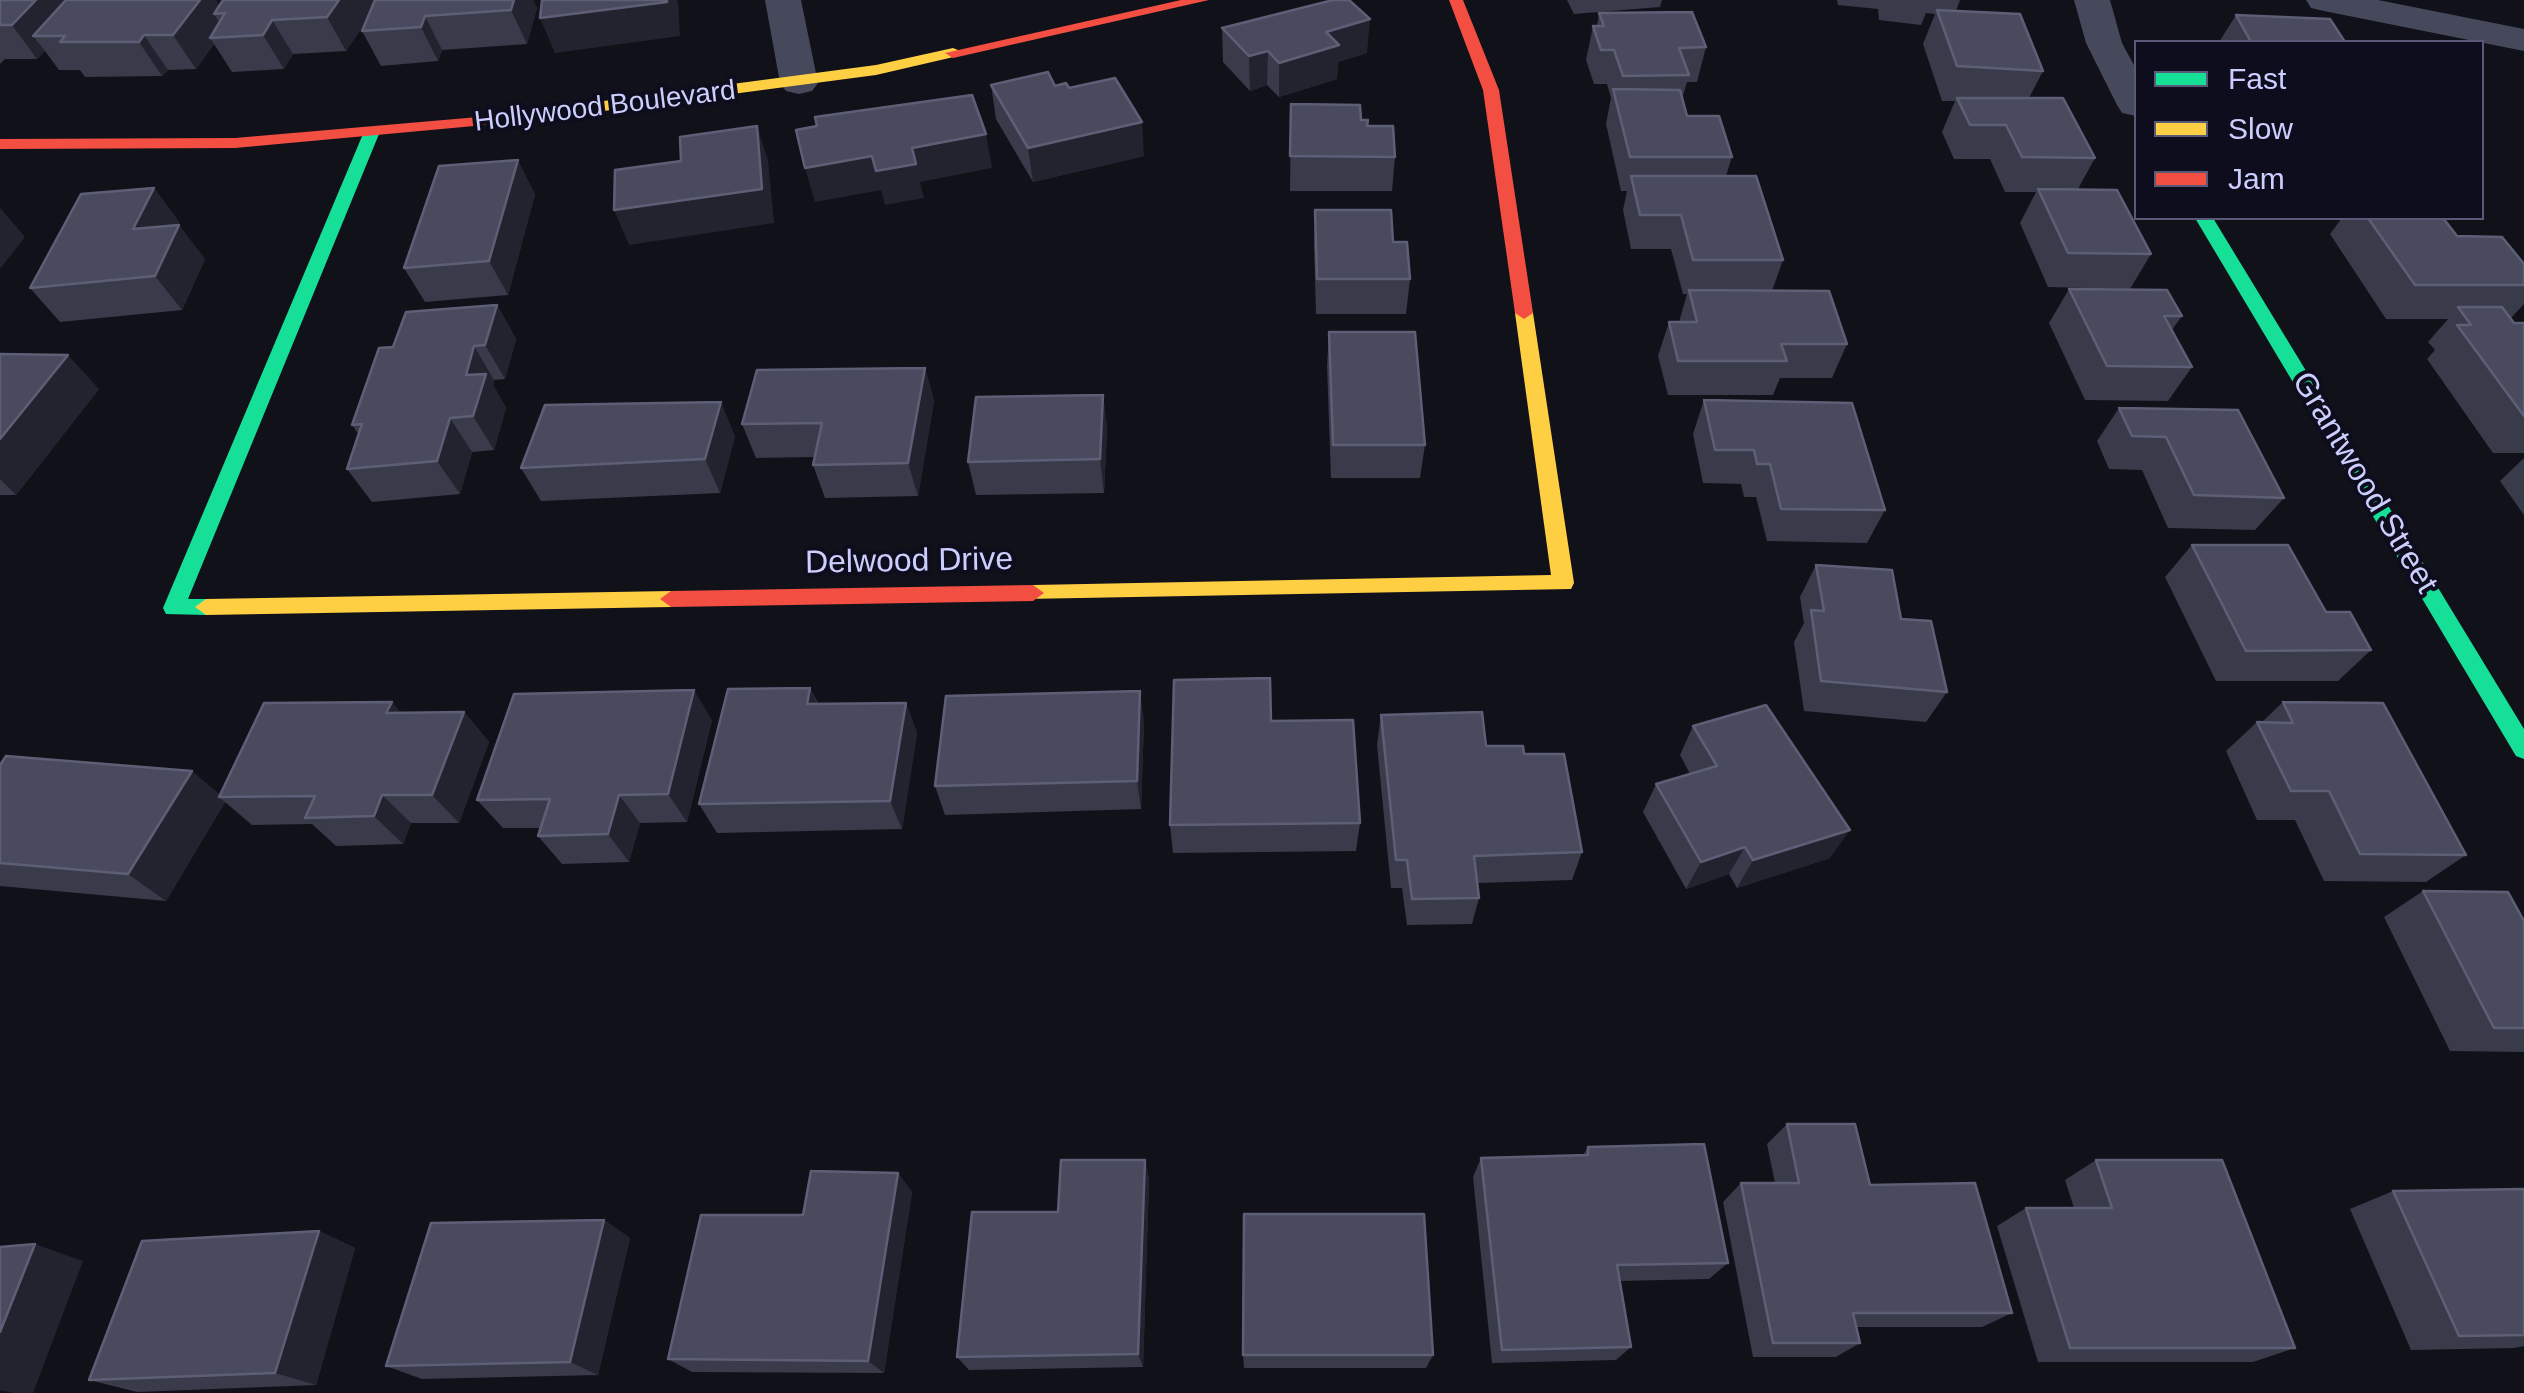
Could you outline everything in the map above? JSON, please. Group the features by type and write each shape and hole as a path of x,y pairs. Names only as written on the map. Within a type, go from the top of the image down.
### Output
{"street":[{"path":"783,0 799,84"},
{"name":"Hollywood Boulevard","path":"0,144 235,143 370,134 799,84 1094,27 1202,0"},
{"name":"Delwood Drive","path":"370,134 174,608 1563,583 1490,90 1478,46 1456,0"},
{"path":"2092,0 2104,43 2134,102"},
{"path":"2324,0 2524,40"},
{"name":"Grantwood Street","path":"2205,220 2524,749"}],"building":[{"path":"0,0 36,0 12,25 0,25"},
{"path":"66,0 200,0 173,35 144,35 139,42 60,42 65,36 33,36"},
{"path":"223,0 339,0 327,17 272,20 263,35 210,38 225,13 214,14"},
{"path":"375,0 514,0 511,10 425,16 421,27 362,31"},
{"path":"542,0 667,0 667,2 540,18"},
{"path":"1333,0 1349,0 1370,19 1326,32 1339,45 1279,63 1268,51 1249,56 1222,28"},
{"path":"1937,10 2020,14 2043,71 1957,66"},
{"path":"1692,12 1706,47 1679,48 1689,75 1623,76 1614,50 1601,50 1593,26 1604,26 1599,13"},
{"path":"2236,15 2330,19 2344,40 2250,40"},
{"path":"1048,72 1055,86 1066,83 1069,88 1115,78 1142,122 1028,148 991,85"},
{"path":"1613,89 1680,90 1687,116 1719,116 1732,157 1630,157"},
{"path":"972,95 986,134 912,148 916,164 876,171 872,156 805,168 796,130 817,126 815,117"},
{"path":"1957,98 2063,98 2095,158 2022,157 2006,125 1970,125"},
{"path":"1291,104 1360,105 1361,120 1368,120 1367,126 1393,126 1395,157 1290,156"},
{"path":"757,126 762,189 614,210 615,170 681,161 680,137"},
{"path":"518,160 489,261 404,268 439,166"},
{"path":"1631,176 1756,176 1783,260 1693,260 1681,215 1640,215"},
{"path":"154,188 133,229 179,225 155,276 30,288 81,194"},
{"path":"2038,189 2117,190 2151,254 2068,253"},
{"path":"1315,210 1391,210 1393,242 1407,242 1410,279 1317,279"},
{"path":"2369,220 2445,220 2457,236 2502,237 2524,264 2524,285 2415,285"},
{"path":"2069,289 2167,290 2182,316 2164,316 2192,367 2107,366"},
{"path":"1689,290 1829,291 1847,344 1781,344 1787,361 1678,361 1669,322 1697,322"},
{"path":"497,305 485,345 474,346 466,375 486,374 473,416 450,418 437,461 347,469 362,424 352,425 379,348 393,347 406,312"},
{"path":"2458,307 2502,307 2514,323 2524,323 2524,416 2457,325 2471,325"},
{"path":"1329,332 1415,332 1425,445 1333,445"},
{"path":"0,354 68,355 0,439"},
{"path":"925,368 908,463 813,465 822,423 742,424 757,370"},
{"path":"1103,395 1100,459 968,462 976,397"},
{"path":"1704,400 1852,403 1885,510 1781,509 1770,464 1757,464 1754,450 1715,450"},
{"path":"721,402 705,459 521,468 545,405"},
{"path":"2119,408 2238,410 2284,498 2194,495 2166,437 2132,436"},
{"path":"2192,545 2288,545 2326,612 2350,612 2371,650 2246,651"},
{"path":"1816,565 1892,570 1901,619 1931,621 1947,692 1821,681 1811,610 1824,611"},
{"path":"1270,678 1271,721 1353,720 1360,823 1170,825 1174,680"},
{"path":"810,688 807,704 906,703 890,801 699,804 728,689"},
{"path":"694,690 668,794 619,795 608,834 538,836 550,799 477,800 514,694"},
{"path":"1140,691 1137,781 935,786 946,696"},
{"path":"392,702 386,713 464,712 432,795 382,795 374,816 305,818 315,796 219,797 264,703"},
{"path":"2283,702 2383,703 2466,855 2360,854 2329,791 2291,791 2257,722 2293,723"},
{"path":"1766,705 1850,830 1753,860 1745,847 1701,862 1656,784 1717,766 1693,726"},
{"path":"1482,712 1486,746 1523,746 1524,754 1564,754 1582,852 1474,856 1479,898 1412,899 1407,860 1396,860 1381,715"},
{"path":"6,756 192,771 128,874 0,863 0,765"},
{"path":"2423,891 2508,892 2524,921 2524,1028 2494,1028"},
{"path":"1787,1124 1855,1124 1870,1185 1975,1183 2012,1313 1853,1313 1860,1343 1773,1343 1741,1183 1799,1183"},
{"path":"1704,1144 1728,1263 1617,1265 1631,1347 1502,1350 1481,1158 1588,1155 1588,1147"},
{"path":"1061,1160 1145,1160 1138,1354 957,1357 972,1212 1058,1212"},
{"path":"2096,1160 2222,1160 2295,1348 2070,1348 2026,1208 2112,1208"},
{"path":"811,1171 898,1173 868,1361 668,1359 701,1215 803,1215"},
{"path":"2524,1189 2524,1335 2459,1336 2393,1191"},
{"path":"1244,1214 1424,1214 1433,1355 1243,1355"},
{"path":"604,1220 570,1362 386,1366 431,1223"},
{"path":"319,1231 275,1373 89,1380 142,1241"},
{"path":"35,1244 0,1332 0,1247"}],"traffic: fast":[{"path":"206,607 174,608 371,134"},
{"path":"2205,220 2524,749"}],"traffic: slow":[{"path":"490,121 876,70 953,53"},
{"path":"1033,593 1563,583 1524,313"},
{"path":"206,607 671,599"}],"traffic: jam":[{"path":"953,53 1202,0"},
{"path":"1456,0 1491,90 1524,313"},
{"path":"0,144 235,143 490,121"},
{"path":"671,599 1033,593"}]}
